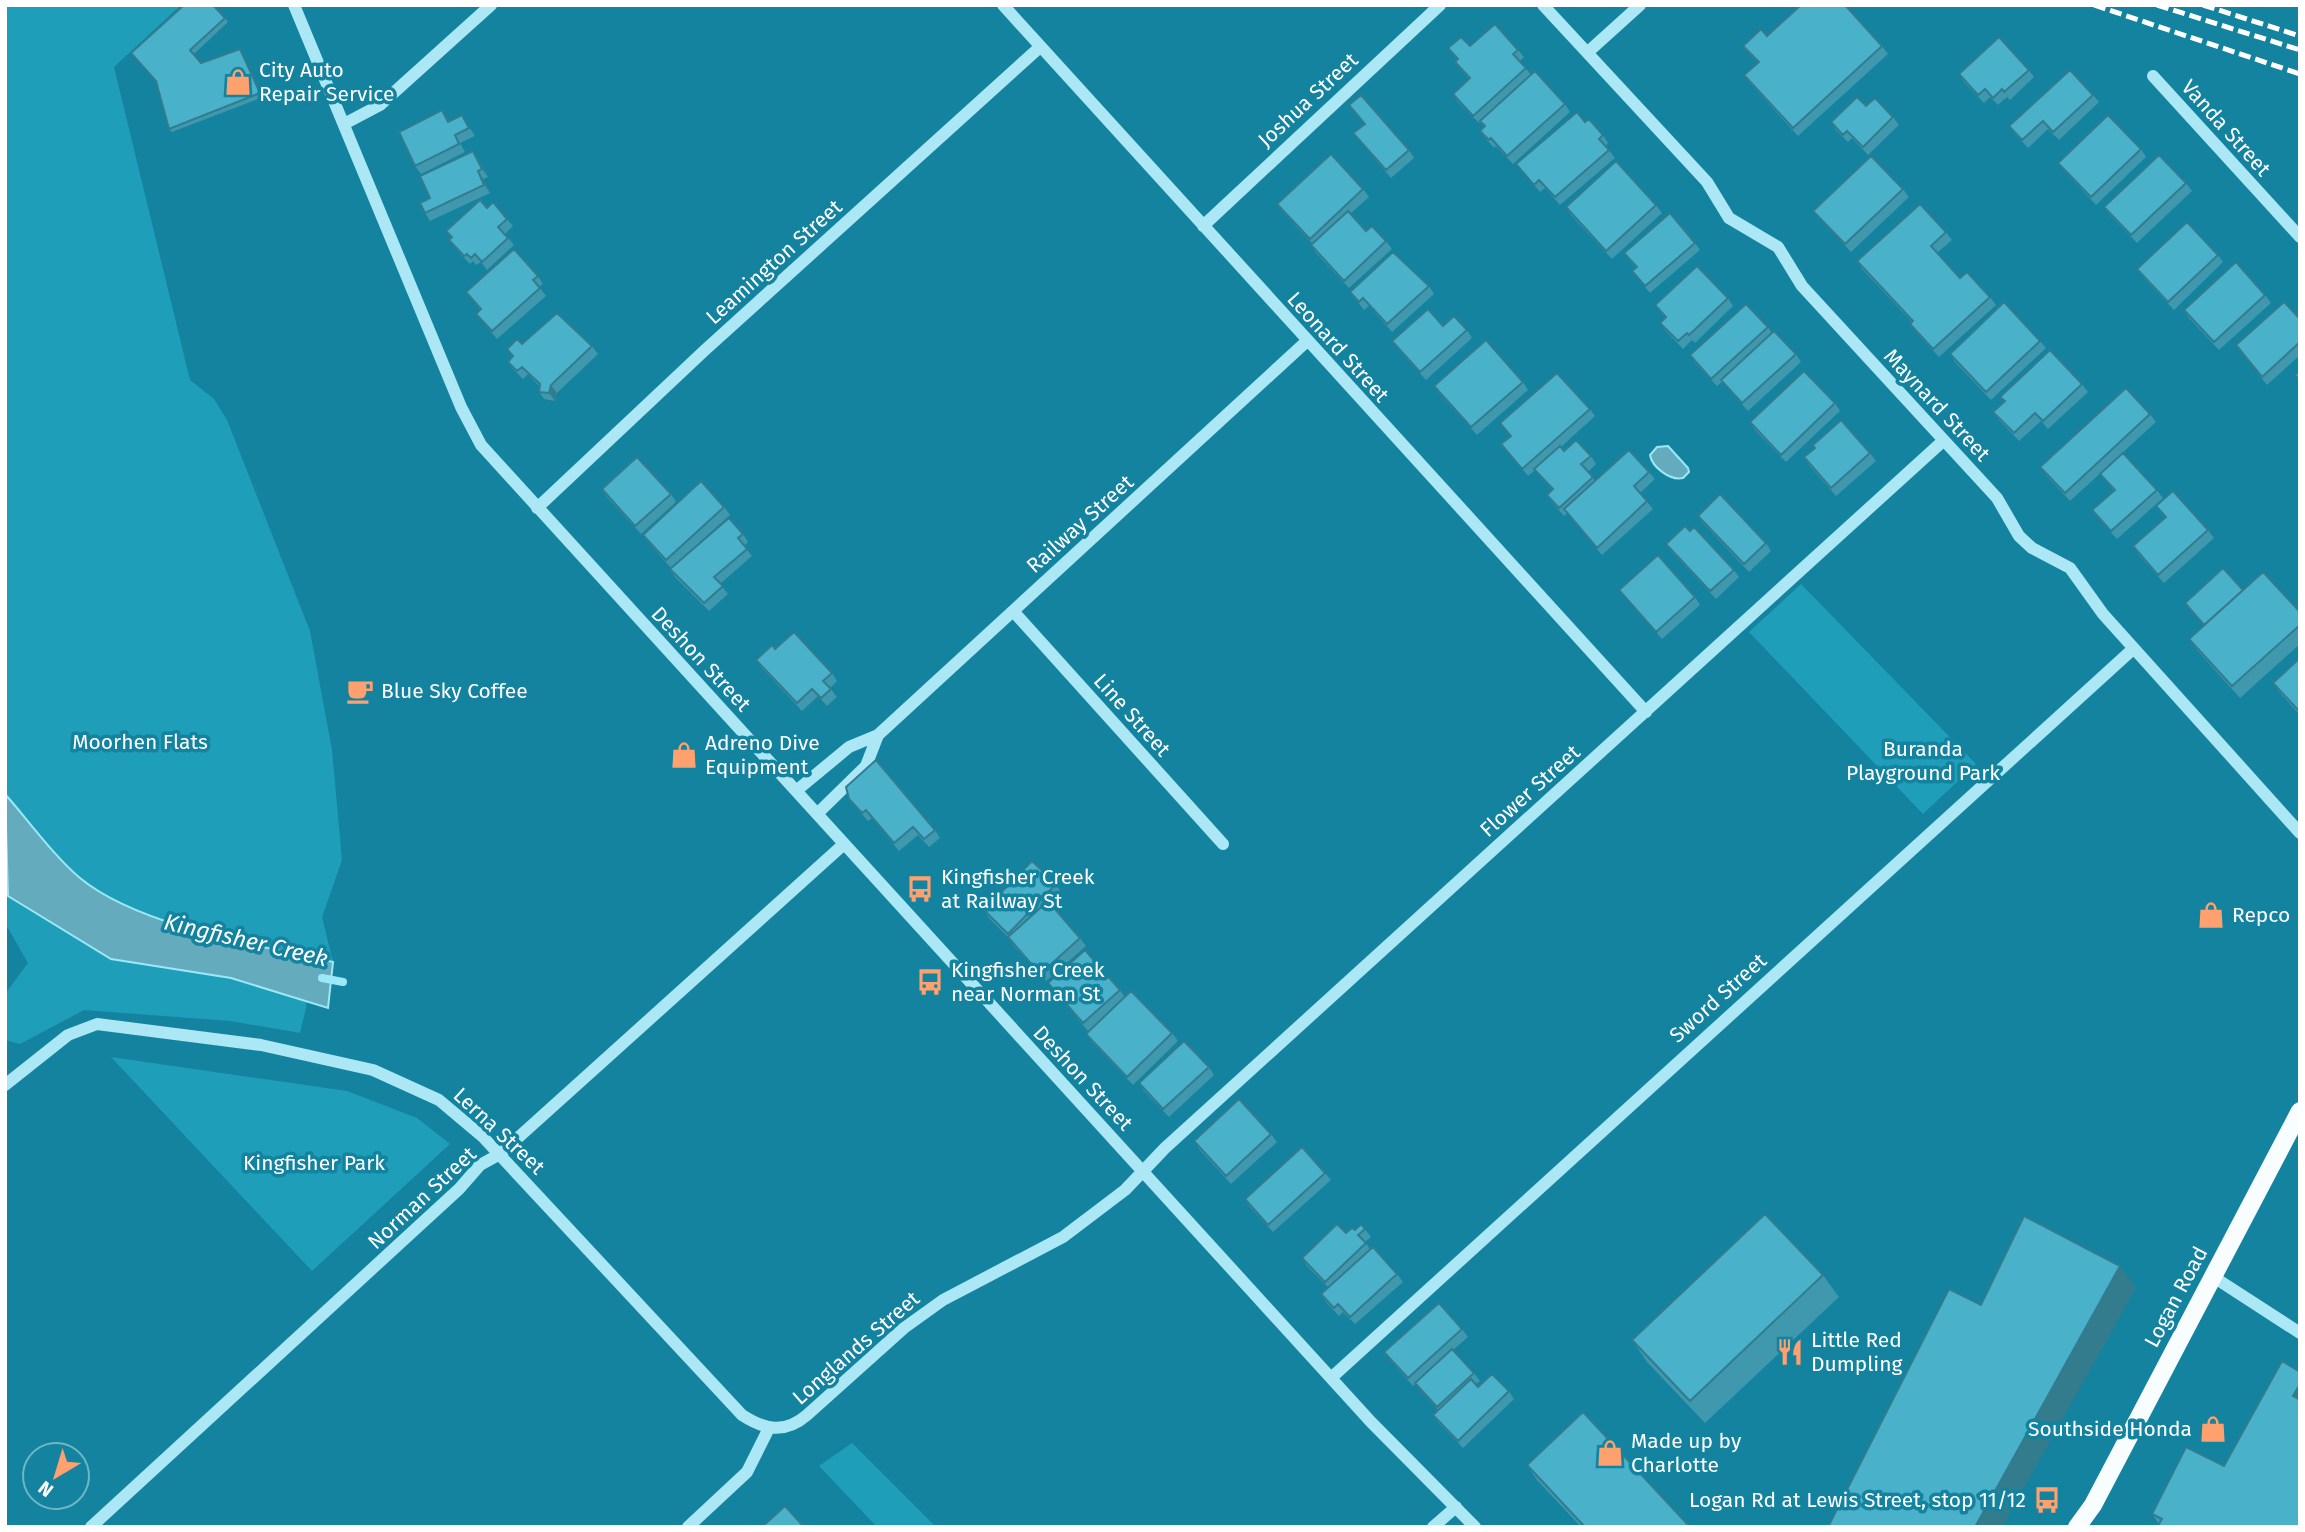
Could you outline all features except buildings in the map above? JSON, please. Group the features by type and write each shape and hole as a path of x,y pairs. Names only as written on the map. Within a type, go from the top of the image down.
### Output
{"main road":[{"name":"Logan Road","path":"2085,1527 2093,1505 2300,1111"},
{"name":"Logan Road","path":"2077,1527 2093,1505"}],"street":[{"name":"Deshon Street","path":"294,5 470,427 481,445 1331,1378 1475,1527"},
{"path":"344,124 380,105 491,5"},
{"name":"Leonard Street","path":"1003,5 1646,712"},
{"name":"Joshua Street","path":"1203,226 1440,5"},
{"name":"Maynard Street","path":"1543,5 1707,182 1729,218 1778,247 1802,286 1997,498 2018,536 2032,548 2070,568 2103,614 2133,649 2300,833"},
{"path":"1588,52 1640,5"},
{"name":"Leamington Street","path":"537,508 705,350 1040,47"},
{"name":"Vanda Street","path":"2153,76 2300,237"},
{"name":"Railway Street","path":"796,791 849,747 878,735 1307,341"},
{"name":"Flower Street","path":"1142,1171 1943,441"},
{"name":"Line Street","path":"1013,611 1223,844"},
{"name":"Sword Street","path":"1331,1378 2133,649"},
{"name":"Railway Street","path":"817,814 866,766 878,735"},
{"name":"Norman Street","path":"91,1527 459,1189 481,1165 500,1154 844,844"},
{"name":"Lerna Street","path":"5,1085 68,1035 97,1024 261,1045 373,1070 439,1100 500,1154 742,1415 769,1428"},
{"name":"Longlands Street","path":"769,1428 779,1429 799,1423 904,1328 943,1300 1063,1237 1125,1190 1142,1171"},
{"path":"2212,1276 2300,1333"},
{"path":"688,1527 747,1472 769,1428"},
{"path":"1433,1527 1456,1507"}],"green space":[{"name":"Moorhen Flats","path":"5,5 181,5 114,67 190,380 214,399 227,420 310,631 332,750 342,860 322,917 333,962 312,958 300,1033 230,1021 84,1010 20,1044 5,1040 5,994 28,963 5,923"},
{"name":"Buranda Playground Park","path":"1801,584 1976,764 1923,814 1749,632"},
{"name":"Kingfisher Park","path":"111,1057 347,1091 417,1118 450,1144 312,1271"},
{"path":"852,1443 936,1527 877,1527 819,1466"}],"shaded area":[{"path":"1668,446 1688,468 1689,472 1683,478 1667,475 1651,460 1650,455 1657,447"},
{"path":"5,794 70,869 105,895 134,909 201,932 333,962 328,1008 231,978 111,959 8,896"}],"waterway":[{"name":"Kingfisher Creek","path":"322,978 343,982"}],"railway":[{"path":"2094,5 2300,74"},
{"path":"2157,5 2300,50"},
{"path":"2203,5 2300,36"}],"place":[{"name":"City Auto Repair Service","path":"238,82"},
{"name":"Blue Sky Coffee","path":"360,691"},
{"name":"Adreno Dive Equipment","path":"684,755"},
{"name":"Kingfisher Creek at Railway St","path":"920,889"},
{"name":"Repco","path":"2211,915"},
{"name":"Kingfisher Creek near Norman St","path":"930,982"},
{"name":"Little Red Dumpling","path":"1790,1352"},
{"name":"Southside Honda","path":"2213,1429"},
{"name":"Made up by Charlotte","path":"1610,1453"},
{"name":"Logan Rd at Lewis Street, stop 11/12","path":"2047,1500"}]}
